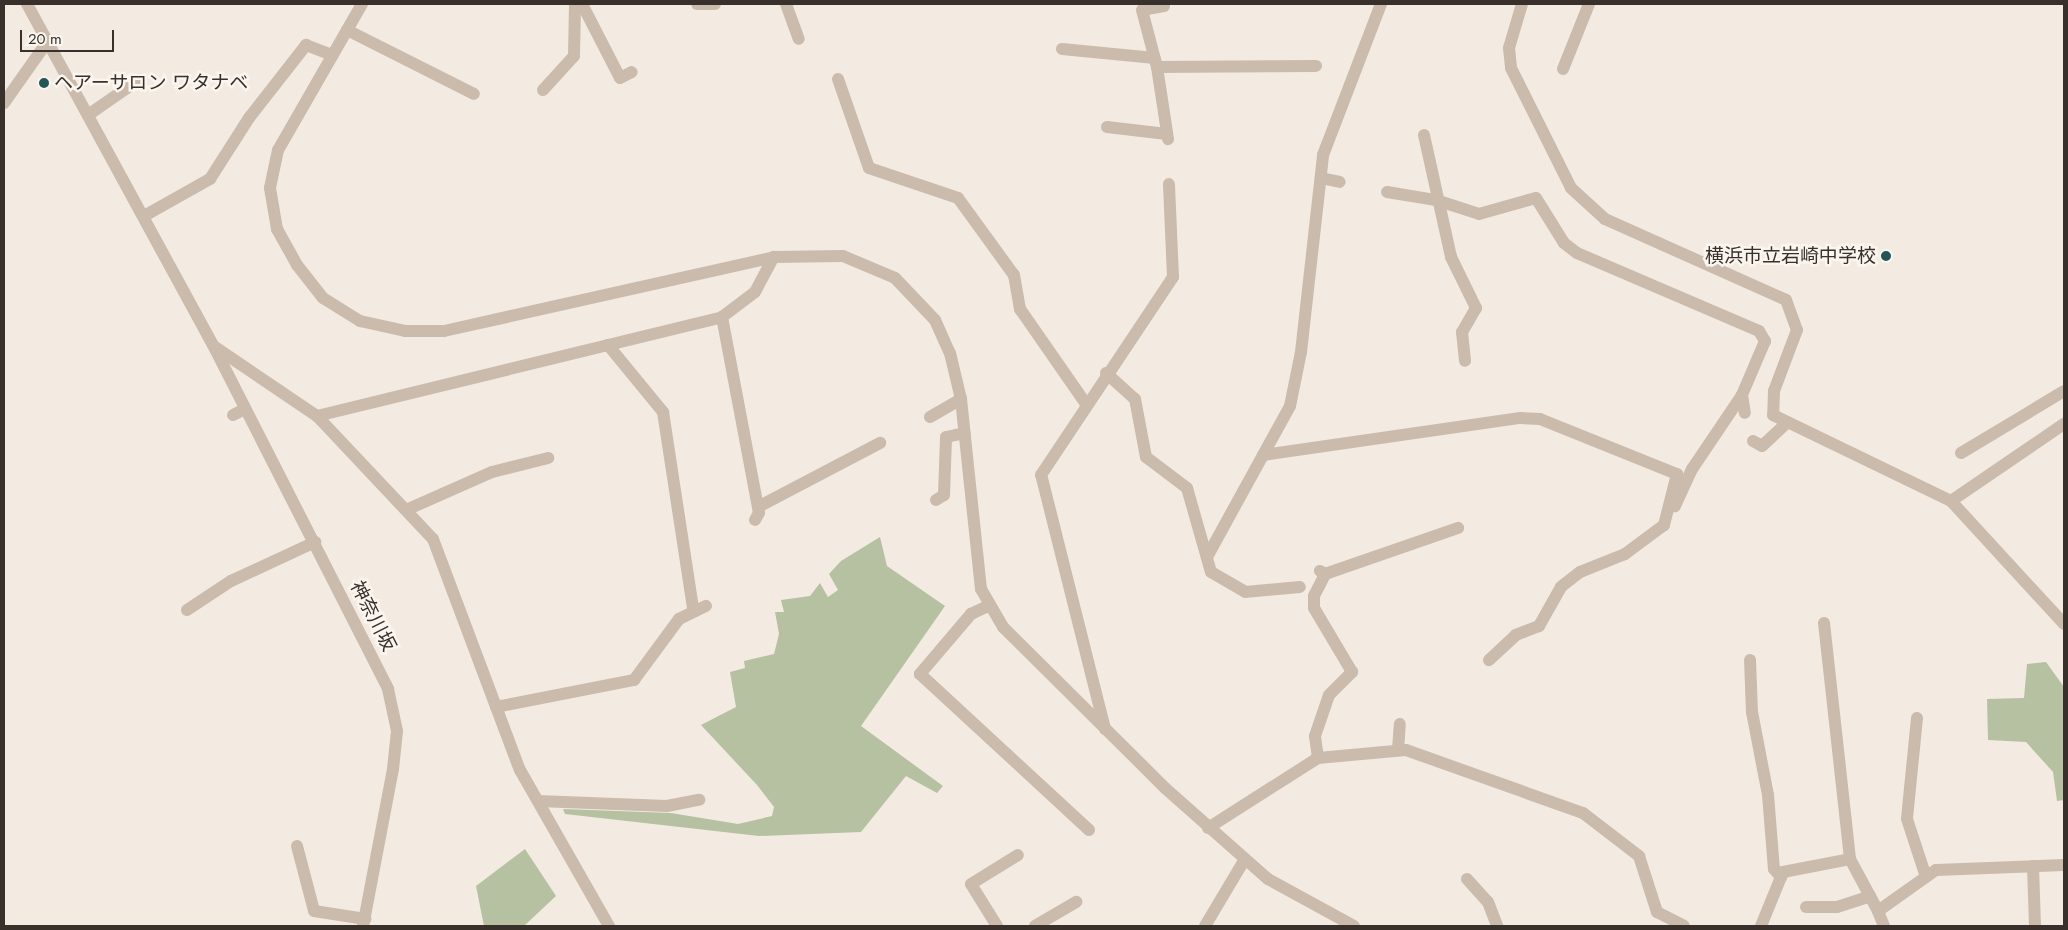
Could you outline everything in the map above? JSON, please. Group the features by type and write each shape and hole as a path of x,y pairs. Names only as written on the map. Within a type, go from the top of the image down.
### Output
{"street":[{"name":"神奈川坂","path":"27,4 213,345 315,542 388,689 395,711 394,769 364,923"},
{"path":"362,4 278,150 270,188 277,229 297,265 323,298 360,321 405,331 444,331 774,257 843,256 896,278 935,320 950,353 961,399 973,537 988,606 1003,627 1208,828 1268,879 1354,926"},
{"path":"543,90 574,56 575,4"},
{"path":"582,4 620,78 632,72"},
{"path":"696,4 715,4"},
{"path":"786,4 799,39"},
{"path":"1207,557 1290,406 1301,352 1323,155 1341,99 1381,4"},
{"path":"1522,4 1509,48 1511,68 1571,188 1605,219 1786,300 1798,330 1774,392 1773,415 1951,500 2064,624"},
{"path":"1563,69 1589,4"},
{"path":"1107,127 1167,136 1156,62 1142,7 1164,6"},
{"path":"347,30 474,94"},
{"path":"4,103 47,42"},
{"path":"144,216 210,179 249,118 306,45 332,55"},
{"path":"1062,49 1156,62 1316,66"},
{"path":"88,115 140,79"},
{"path":"838,79 869,168 958,198 1014,275 1020,310 1086,404"},
{"path":"1424,135 1436,200 1451,257 1476,308 1462,332 1465,361"},
{"path":"1321,178 1340,182"},
{"path":"1105,729 1041,475 1106,373 1174,277 1169,184"},
{"path":"1387,192 1436,200 1479,214 1536,198 1564,243 1577,253 1758,332 1765,342 1742,394 1702,452 1664,525 1625,554 1580,572 1560,587 1539,626 1516,635 1489,660"},
{"path":"317,416 722,317 755,292 774,257"},
{"path":"722,317 758,507 755,520"},
{"path":"213,345 317,416 433,539 520,770 609,926"},
{"path":"608,345 663,412 693,609"},
{"path":"1106,373 1135,399 1146,457 1187,488 1211,572 1245,592 1300,587"},
{"path":"1961,453 2064,391"},
{"path":"1742,394 1745,412"},
{"path":"930,417 961,399"},
{"path":"233,415 245,410"},
{"path":"1263,455 1511,419 1540,419 1677,474 1664,525"},
{"path":"1753,441 1762,446 1788,422"},
{"path":"1951,500 2064,424"},
{"path":"936,500 944,495 946,438 965,433"},
{"path":"758,507 880,443"},
{"path":"406,510 492,472 548,458"},
{"path":"1318,758 1315,736 1329,695 1352,672 1314,608 1323,573 1458,528"},
{"path":"187,610 231,581 315,542"},
{"path":"496,707 634,680 679,619 693,609 706,606"},
{"path":"988,606 971,614 920,674 1089,830"},
{"path":"1824,623 1850,859 1884,926"},
{"path":"1750,660 1751,704 1768,795 1774,869 1781,877"},
{"path":"1917,718 1906,819 1926,877"},
{"path":"1398,750 1400,724"},
{"path":"1208,828 1318,758 1398,750 1487,776 1583,812 1639,856 1657,912 1684,926"},
{"path":"538,801 667,806 699,800"},
{"path":"297,846 314,911 364,923"},
{"path":"997,926 971,884 1018,855"},
{"path":"1205,926 1245,859"},
{"path":"1762,926 1783,872 1850,859"},
{"path":"1878,911 1936,870 2064,865"},
{"path":"2033,866 2036,926"},
{"path":"1467,879 1488,902 1497,926"},
{"path":"1806,907 1837,907 1870,896"},
{"path":"1035,926 1076,902"}],"green space":[{"path":"880,537 887,566 945,606 861,726 943,786 937,793 906,776 861,832 759,836 565,814 563,809 671,813 738,824 772,816 774,807 757,785 701,725 736,707 730,672 745,668 744,661 774,654 779,634 775,612 784,612 781,600 810,596 820,583 828,597 838,590 829,574 841,561"},
{"path":"2046,662 2064,687 2064,800 2057,801 2053,772 2026,742 1988,740 1987,699 2024,698 2027,664"},
{"path":"525,849 556,896 524,926 484,926 476,886"}],"place":[{"name":"ヘアーサロン ワタナベ","path":"44,83"},
{"name":"横浜市立岩崎中学校","path":"1886,256"}]}
